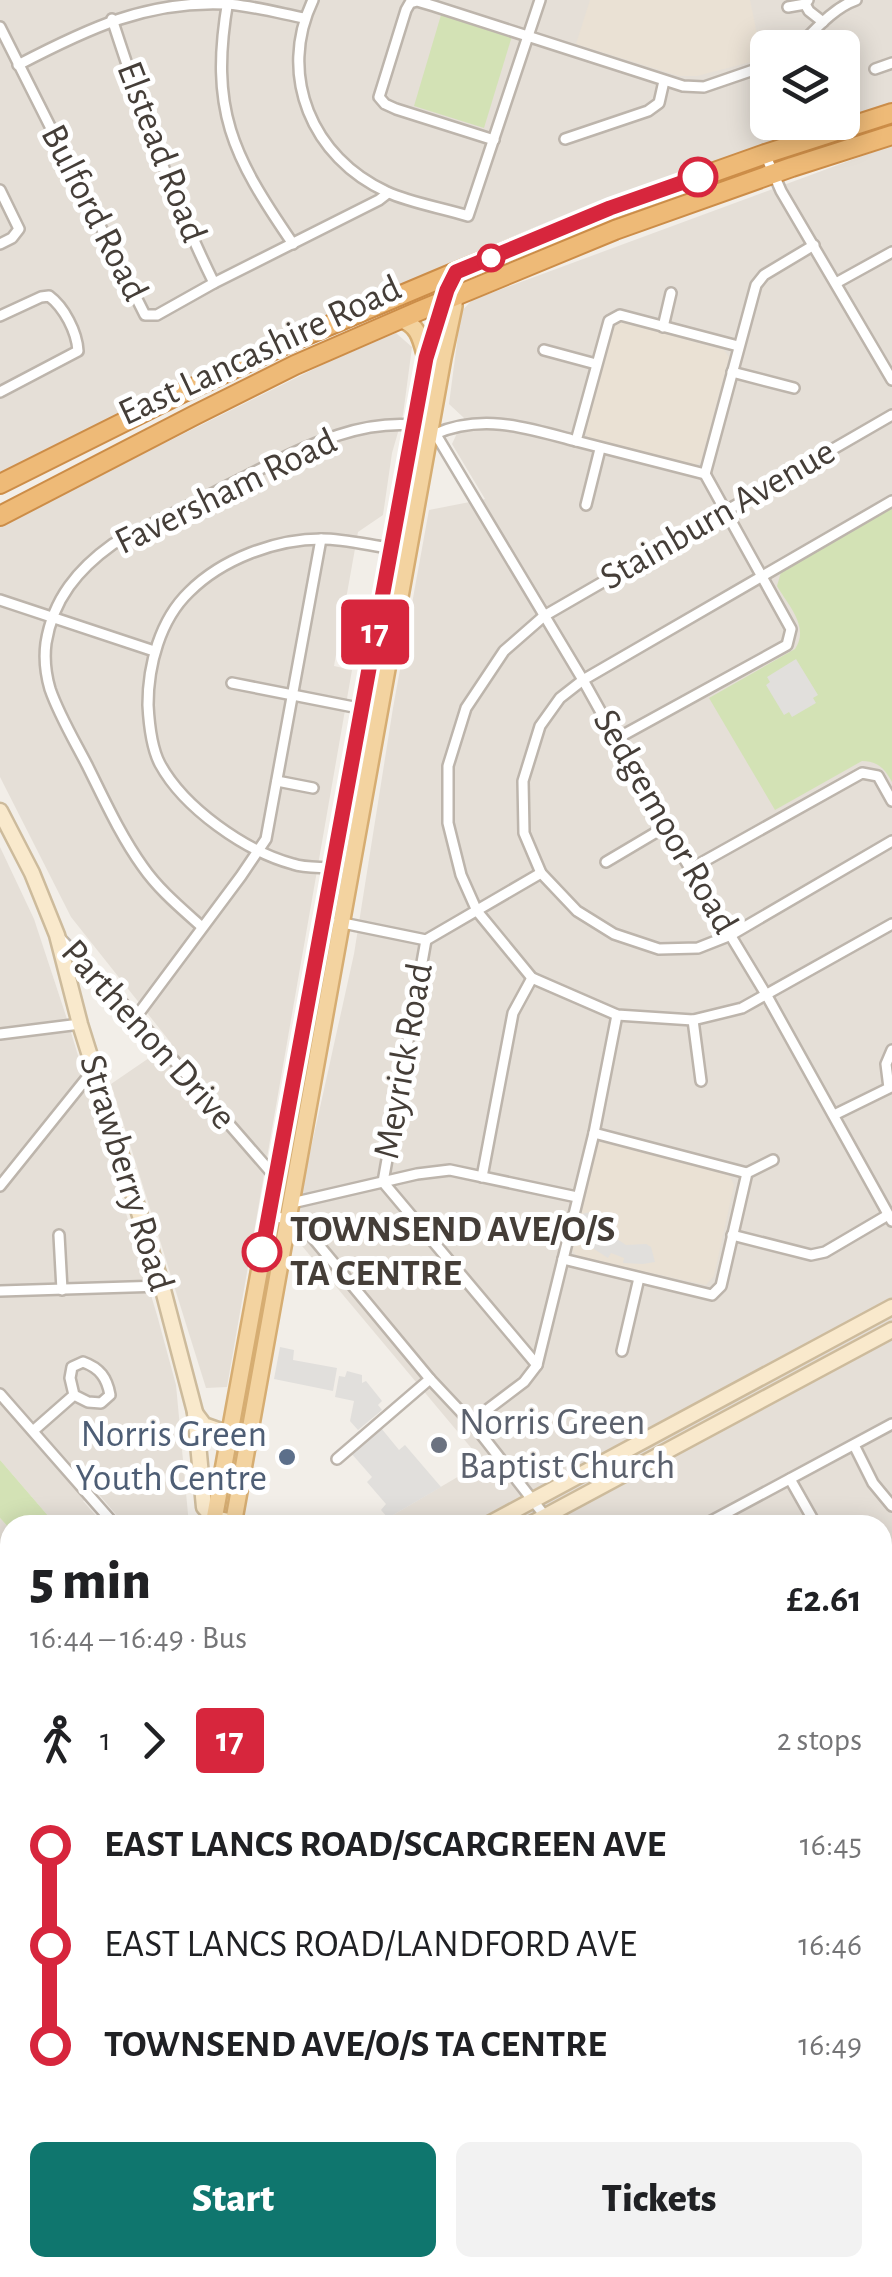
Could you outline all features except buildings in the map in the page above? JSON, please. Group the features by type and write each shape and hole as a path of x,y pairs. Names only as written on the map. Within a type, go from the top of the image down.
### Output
{"highway":[{"name":"East Lancashire Road","path":"0,484 298,339 456,272 610,208 892,112"},
{"name":"East Lancashire Road","path":"0,516 212,406 448,296 616,230 892,135"},
{"path":"426,286 448,296 456,272"}],"main road":[{"path":"214,1515 413,424 426,358 448,296"},
{"path":"236,1515 433,431 454,306 448,296"},
{"path":"400,319 415,326 426,358"}],"street":[{"path":"313,0 304,18 297,71 315,127 338,160 388,193 468,216 540,0"},
{"path":"815,30 856,0"},
{"path":"494,140 396,109 379,98 410,3 417,1 683,86 704,86 750,72"},
{"path":"18,65 79,32 154,8 228,2 304,18"},
{"path":"228,2 220,76 228,125 266,203 293,244"},
{"path":"788,6 806,2 808,11 823,22"},
{"name":"Elstead Road","path":"112,19 144,121 214,283"},
{"name":"Bulford Road","path":"0,27 144,315 157,315 388,193"},
{"path":"875,69 892,63"},
{"path":"565,139 648,111 659,103 664,81"},
{"path":"765,154 781,191 892,380"},
{"path":"0,190 19,229 0,244"},
{"path":"616,739 787,645 791,629 706,474 756,285 764,275 814,245"},
{"path":"836,283 892,252"},
{"path":"663,327 671,293"},
{"path":"0,316 41,296 49,296 59,304 78,351 0,392"},
{"path":"576,441 609,321 614,317 620,315 738,346"},
{"path":"544,350 596,364"},
{"path":"732,372 794,388"},
{"name":"Stainburn Avenue","path":"532,978 478,911 461,875 448,823 448,766 466,708 504,651 544,616 892,415"},
{"path":"433,431 485,422 517,425 706,474"},
{"name":"Faversham Road","path":"202,927 165,894 144,868 121,832 61,714 50,687 46,643 62,595 92,559 113,544 296,451 347,432 396,423 433,431"},
{"name":"Sedgemoor Road","path":"433,431 731,934 890,1218"},
{"path":"586,505 600,448"},
{"path":"892,501 583,680 560,698 540,726 523,781 524,833 540,873 577,911 614,934 659,949 698,948 731,934 892,841"},
{"path":"136,1017 266,839 320,539"},
{"path":"331,868 295,865 258,850 203,815 178,788 160,763 149,722 148,691 154,651 167,622 188,593 253,551 320,539 390,548"},
{"path":"0,600 154,651"},
{"path":"232,683 379,712"},
{"path":"692,868 862,774 878,776 892,801"},
{"path":"277,781 313,788"},
{"name":"Parthenon Drive","path":"0,810 32,872 57,935 136,1017 276,1178"},
{"path":"606,862 666,827"},
{"path":"322,919 426,940 540,873"},
{"path":"482,1178 513,1013 532,978 617,1015 693,1020 742,1008 767,996 892,924"},
{"name":"Strawberry Road","path":"57,935 80,1024 162,1286 194,1412 204,1507 209,1515"},
{"name":"Meyrick Road","path":"383,1182 426,940"},
{"path":"471,1422 524,1382 536,1365 594,1133 617,1015"},
{"path":"693,1020 701,1080"},
{"path":"0,1034 80,1024"},
{"path":"834,1115 891,1089 886,1064 892,1050"},
{"path":"0,1186 94,1069"},
{"path":"594,1133 747,1173 773,1160"},
{"path":"269,1216 383,1182 450,1170 577,1197"},
{"path":"563,1260 712,1295 721,1286 747,1173"},
{"path":"276,1178 296,1181"},
{"path":"383,1182 536,1365"},
{"path":"290,1211 430,1379 471,1422 545,1515"},
{"path":"732,1235 811,1255 825,1252 890,1218"},
{"path":"60,1236 62,1290"},
{"path":"622,1352 639,1278"},
{"path":"0,1292 162,1286"},
{"path":"506,1515 892,1306"},
{"path":"560,1515 892,1330"},
{"path":"82,1362 94,1366 107,1380 110,1395 101,1403 74,1395 72,1367 82,1362"},
{"path":"336,1459 430,1379"},
{"path":"0,1394 106,1515"},
{"path":"34,1431 74,1395"},
{"path":"194,1412 204,1425 248,1442"},
{"path":"722,1515 892,1424"},
{"path":"854,1445 874,1483 892,1506"},
{"path":"790,1478 810,1515"}],"shaded area":[{"path":"0,0 892,0 892,113 860,125 860,30 750,30 750,140 818,140 456,272 0,485"},
{"path":"590,0 750,0 756,30 750,30 750,62 697,76 679,76 576,44"},
{"path":"892,145 892,1515 393,1515 483,1462 292,1234 354,954 429,510 485,499 452,444 464,418 449,404 461,312 472,300"},
{"path":"621,322 724,350 729,357 701,462 696,465 588,437 585,433 613,325"},
{"path":"396,333 412,347 403,415 392,453 383,515 358,532 334,666 352,670 227,1387 206,1388 111,1084 171,1043 71,917 0,777 0,525 330,361"},
{"path":"796,659 818,695 813,698 816,703 792,717 789,712 784,715 766,685 770,682 767,677"},
{"path":"0,847 34,919 157,1315 176,1385 188,1515 116,1515 96,1491 83,1501 95,1515 47,1515 0,1460"},
{"path":"602,1141 729,1175 734,1185 714,1276 706,1285 577,1257 571,1248 596,1145"},
{"path":"595,1211 605,1231 626,1245 651,1247 655,1262 623,1263 624,1258 611,1253 608,1258 594,1249 581,1230 587,1227 582,1214"},
{"path":"280,1347 294,1350 293,1360 337,1368 333,1391 274,1379"},
{"path":"347,1371 362,1375 362,1383 366,1381 382,1401 378,1405 382,1410 358,1430 350,1421 354,1401 335,1397 339,1376 345,1377"},
{"path":"381,1428 399,1450 405,1445 441,1487 393,1515 385,1515 381,1510 386,1504 367,1482 372,1477 351,1453"}],"green space":[{"path":"441,15 512,36 484,128 414,106"},
{"path":"892,508 892,782 880,767 862,761 775,810 709,698 795,649 799,624 777,586 781,572"},
{"path":"0,1460 47,1515 0,1515"}],"bus line":[{"name":"17","path":"262,1252 426,358 447,290 456,272 610,208 698,177"}],"place":[{"name":"TOWNSEND AVE/O/S TA CENTRE","path":"262,1252"},
{"name":"Norris Green Baptist Church","path":"439,1445"},
{"name":"Norris Green Youth Centre","path":"287,1457"}]}
